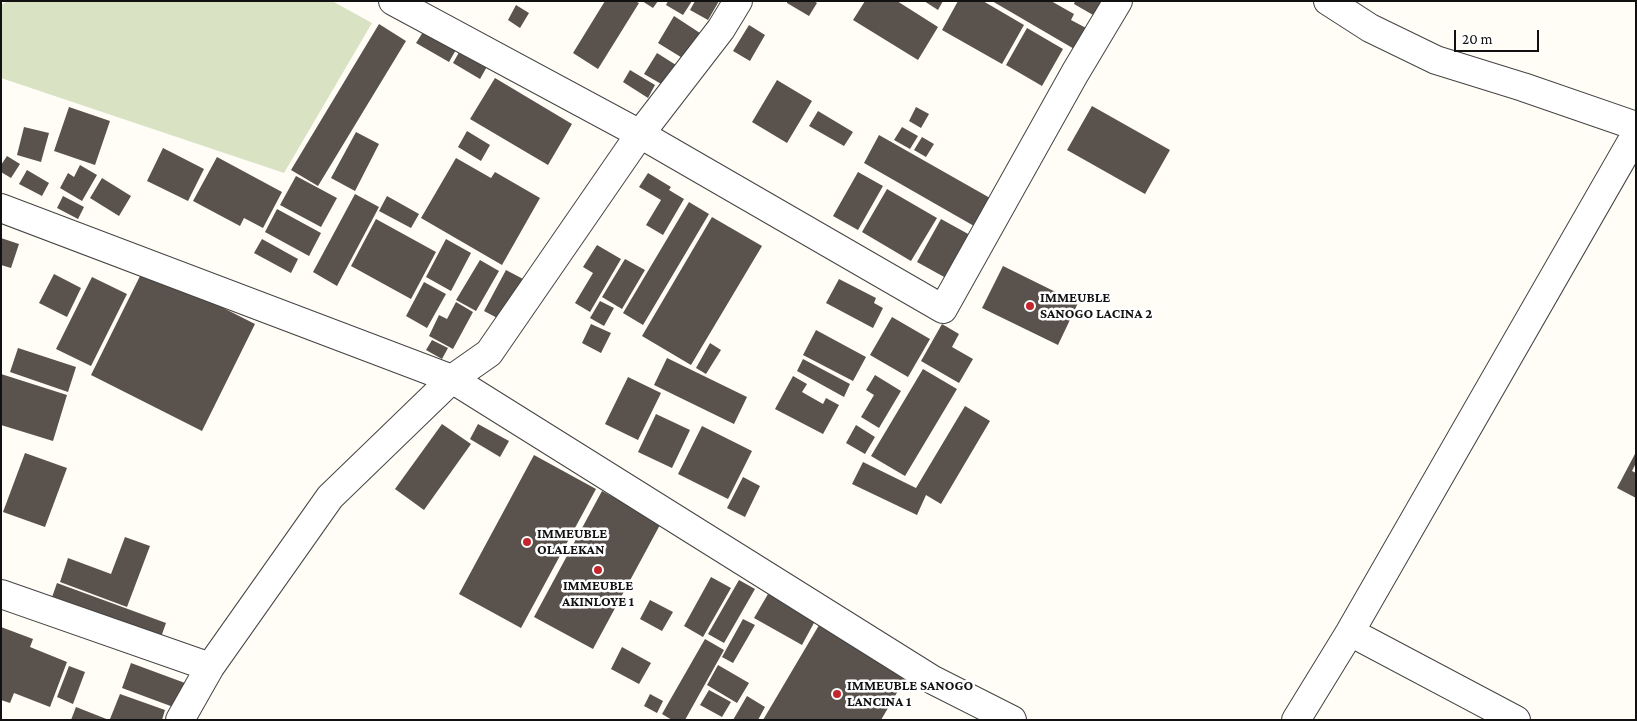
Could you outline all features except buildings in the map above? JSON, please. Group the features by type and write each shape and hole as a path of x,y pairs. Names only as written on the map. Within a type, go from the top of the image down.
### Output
{"street":[{"path":"393,1 426,8 943,309 1070,82 1118,1"},
{"path":"180,720 210,667 330,497 452,379 489,353 640,134 721,29 738,1"},
{"path":"1328,1 1370,28 1436,60 1523,87 1636,126"},
{"path":"1296,720 1350,632 1636,134"},
{"path":"1,208 452,379 933,680 1012,720"},
{"path":"1,594 210,667"},
{"path":"1350,632 1516,720"}],"green space":[{"path":"8,1 332,1 372,23 284,173 1,78 1,5"}],"place":[{"name":"IMMEUBLE SANOGO LACINA 2","path":"1030,306"},
{"name":"IMMEUBLE OLALEKAN","path":"527,542"},
{"name":"IMMEUBLE AKINLOYE 1","path":"598,570"},
{"name":"IMMEUBLE SANOGO LANCINA 1","path":"837,694"}]}
